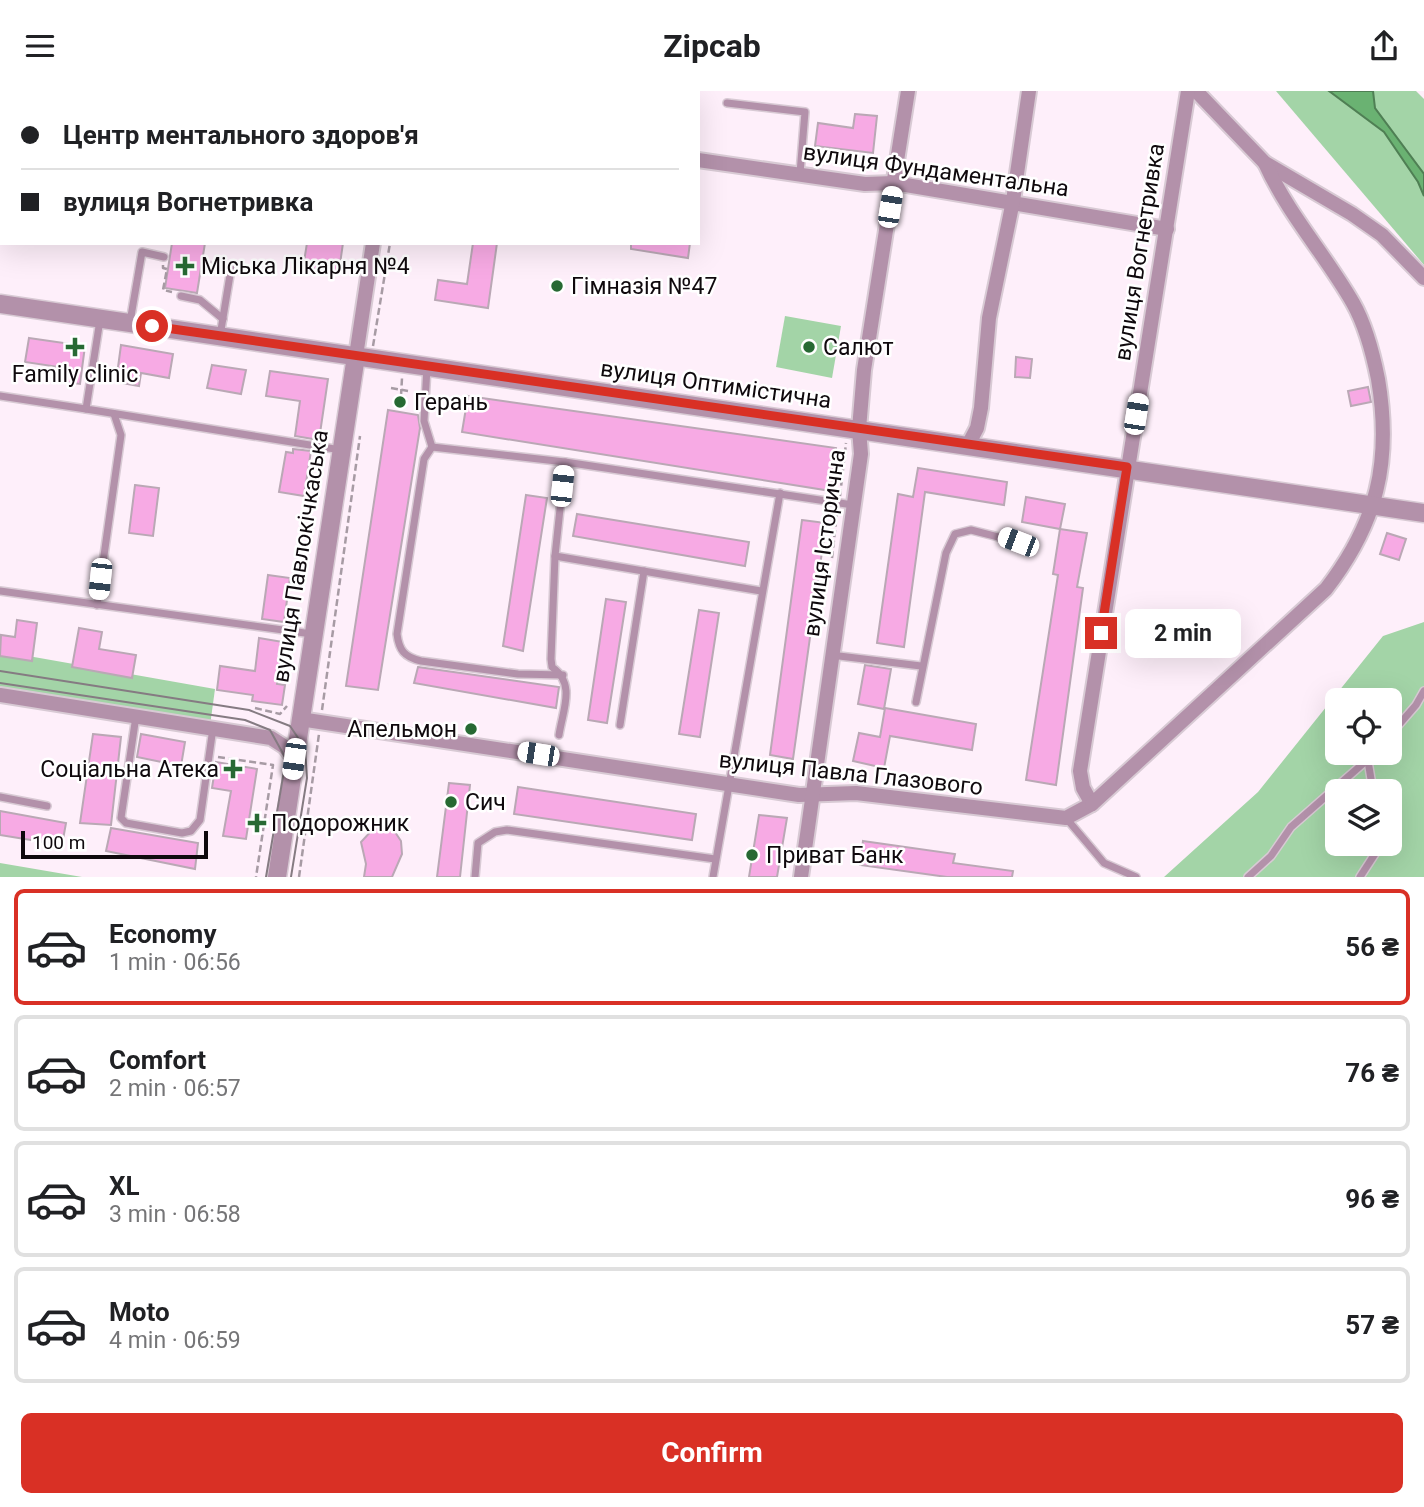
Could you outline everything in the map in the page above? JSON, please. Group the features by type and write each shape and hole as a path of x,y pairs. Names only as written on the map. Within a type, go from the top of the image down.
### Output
{"street":[{"name":"вулиця Історична","path":"801,877 861,454 859,429 864,370 908,91"},
{"path":"967,447 977,428 981,408 989,318 1013,201 1029,91"},
{"name":"вулиця Вогнетривка","path":"1091,804 1083,788 1080,771 1188,91"},
{"path":"1196,91 1265,163 1352,214 1382,235 1424,278"},
{"name":"вулиця Фундаментальна","path":"700,160 865,184 894,183 1167,229"},
{"path":"1066,818 1091,804 1326,589 1354,549 1373,505 1385,439 1375,362 1366,333 1348,295 1282,200 1265,163"},
{"name":"вулиця Павлокічкаська","path":"277,877 341,450 364,353 373,245"},
{"name":"вулиця Оптимістична","path":"0,304 130,323 221,328 427,367 967,447 1127,467 1424,513"},
{"path":"0,695 271,738 285,747 294,759"},
{"name":"вулиця Павла Глазового","path":"300,719 812,796 856,793 1066,818"}],"lane":[{"path":"727,103 805,112 800,173"},
{"path":"130,323 142,252 164,257"},
{"path":"206,265 244,271"},
{"path":"221,328 231,269"},
{"path":"181,296 200,300 221,328"},
{"path":"86,409 100,319"},
{"path":"427,367 424,421 432,447"},
{"path":"0,396 341,450"},
{"path":"97,604 121,435 114,414"},
{"path":"432,447 565,462 853,505"},
{"path":"432,447 424,459 397,634 398,646 410,659 421,661 509,674 564,675"},
{"path":"559,735 567,685 564,675 552,667 551,659 555,556 565,462"},
{"path":"713,877 780,493"},
{"path":"916,702 921,666 946,553 955,534 971,530 1018,542"},
{"path":"555,556 761,591"},
{"path":"620,725 644,571"},
{"path":"0,591 313,634"},
{"path":"831,655 921,666"},
{"path":"1402,721 1424,691"},
{"path":"136,715 120,807 124,822 182,833 191,831 200,820 213,728"},
{"path":"1248,877 1271,856 1291,827 1363,765"},
{"path":"0,797 47,806"},
{"path":"1066,818 1104,863 1136,877"},
{"path":"475,877 478,843 495,832 507,830 715,859"},
{"path":"1360,877 1374,856"}],"path":[{"path":"364,353 390,245"},
{"path":"164,257 163,268 167,268 163,291 181,293 181,296"},
{"path":"401,396 403,375"},
{"path":"391,388 408,391"},
{"path":"299,877 356,473"},
{"path":"255,708 280,714 288,702"},
{"path":"209,756 273,765 256,877"}],"shaded area":[{"path":"1276,91 1416,91 1424,99 1424,265"},
{"path":"1329,91 1373,91 1375,108 1424,174 1424,196 1418,182 1384,132"},
{"name":"Салют","path":"785,316 841,326 832,378 776,367"},
{"path":"1424,622 1424,877 1164,877 1258,792 1325,708 1325,765 1402,765 1402,688 1341,688 1383,636"},
{"path":"0,651 215,689 209,733 0,699"},
{"path":"0,863 82,877 0,877"}],"building":[{"path":"855,114 877,116 873,153 815,146 818,123 853,128"},
{"name":"Міська Лікарня №4","path":"172,245 205,245 197,293 165,288"},
{"path":"307,245 343,245 339,271 303,268"},
{"path":"473,245 497,245 488,308 435,300 438,280 467,284"},
{"path":"631,245 690,245 688,258 631,249"},
{"path":"29,338 85,346 80,384 57,381 59,367 25,362"},
{"path":"121,345 173,354 169,378 141,373 139,386 116,382"},
{"path":"1016,357 1032,359 1030,378 1015,377"},
{"path":"212,365 246,370 241,394 207,388"},
{"path":"270,371 328,379 319,440 295,436 300,401 266,396"},
{"path":"1368,387 1371,402 1351,406 1348,391"},
{"path":"468,396 836,448 831,491 462,432"},
{"path":"388,410 418,415 420,428 378,690 346,686"},
{"path":"293,449 311,451 304,496 279,492 286,452 293,453"},
{"path":"918,468 1007,482 1004,505 925,492 904,647 877,643 898,494 913,497"},
{"path":"135,485 159,488 153,536 129,533"},
{"path":"526,495 547,498 523,651 503,646"},
{"path":"1026,497 1065,504 1060,529 1022,522"},
{"path":"577,514 749,542 745,566 573,536"},
{"path":"802,520 826,523 793,759 770,755"},
{"path":"1060,529 1087,533 1077,587 1083,588 1056,785 1026,780 1058,575 1053,574"},
{"path":"1387,533 1406,539 1399,560 1380,554"},
{"path":"268,575 290,578 284,622 262,619"},
{"path":"606,599 626,602 607,723 588,720"},
{"path":"699,610 719,613 700,737 679,734"},
{"path":"17,620 37,623 32,661 0,656 1,635 15,637"},
{"path":"79,628 102,632 99,649 136,655 132,678 72,667"},
{"path":"259,638 283,642 277,684 285,685 282,705 252,701 253,695 217,690 220,666 255,671"},
{"path":"865,665 891,669 884,709 858,704"},
{"path":"418,667 559,687 556,708 414,683"},
{"path":"885,708 976,724 972,750 890,736 884,768 853,761 859,733 880,737"},
{"path":"93,734 121,737 111,825 80,823"},
{"path":"141,734 185,742 181,766 137,757"},
{"path":"216,762 257,769 246,839 223,836 231,791 212,788"},
{"path":"449,783 470,785 460,877 437,877"},
{"path":"518,787 696,814 692,840 514,814"},
{"path":"0,811 66,823 62,845 0,835"},
{"path":"759,815 787,818 777,877 749,877"},
{"path":"382,827 395,832 401,841 402,854 392,877 364,877 366,864 361,842 374,828"},
{"path":"111,828 198,843 195,869 106,851"},
{"path":"863,841 955,854 953,863 1013,871 1012,877 947,877 860,865"}],"tram line":[{"path":"0,671 249,710 290,726 305,748 307,778 291,877"},
{"path":"0,683 245,720 270,730 286,759 266,877"}],"place":[{"name":"Міська Лікарня №4","path":"185,266"},
{"name":"Гімназія №47","path":"557,286"},
{"name":"Family clinic","path":"75,347"},
{"name":"Салют","path":"809,347"},
{"name":"Герань","path":"400,402"},
{"name":"Апельмон","path":"471,729"},
{"name":"Соціальна Атека","path":"233,769"},
{"name":"Сич","path":"451,802"},
{"name":"Подорожник","path":"257,823"},
{"name":"Приват Банк","path":"752,855"}],"route":[{"path":"152,326 967,447 1127,467 1101,633"}]}
